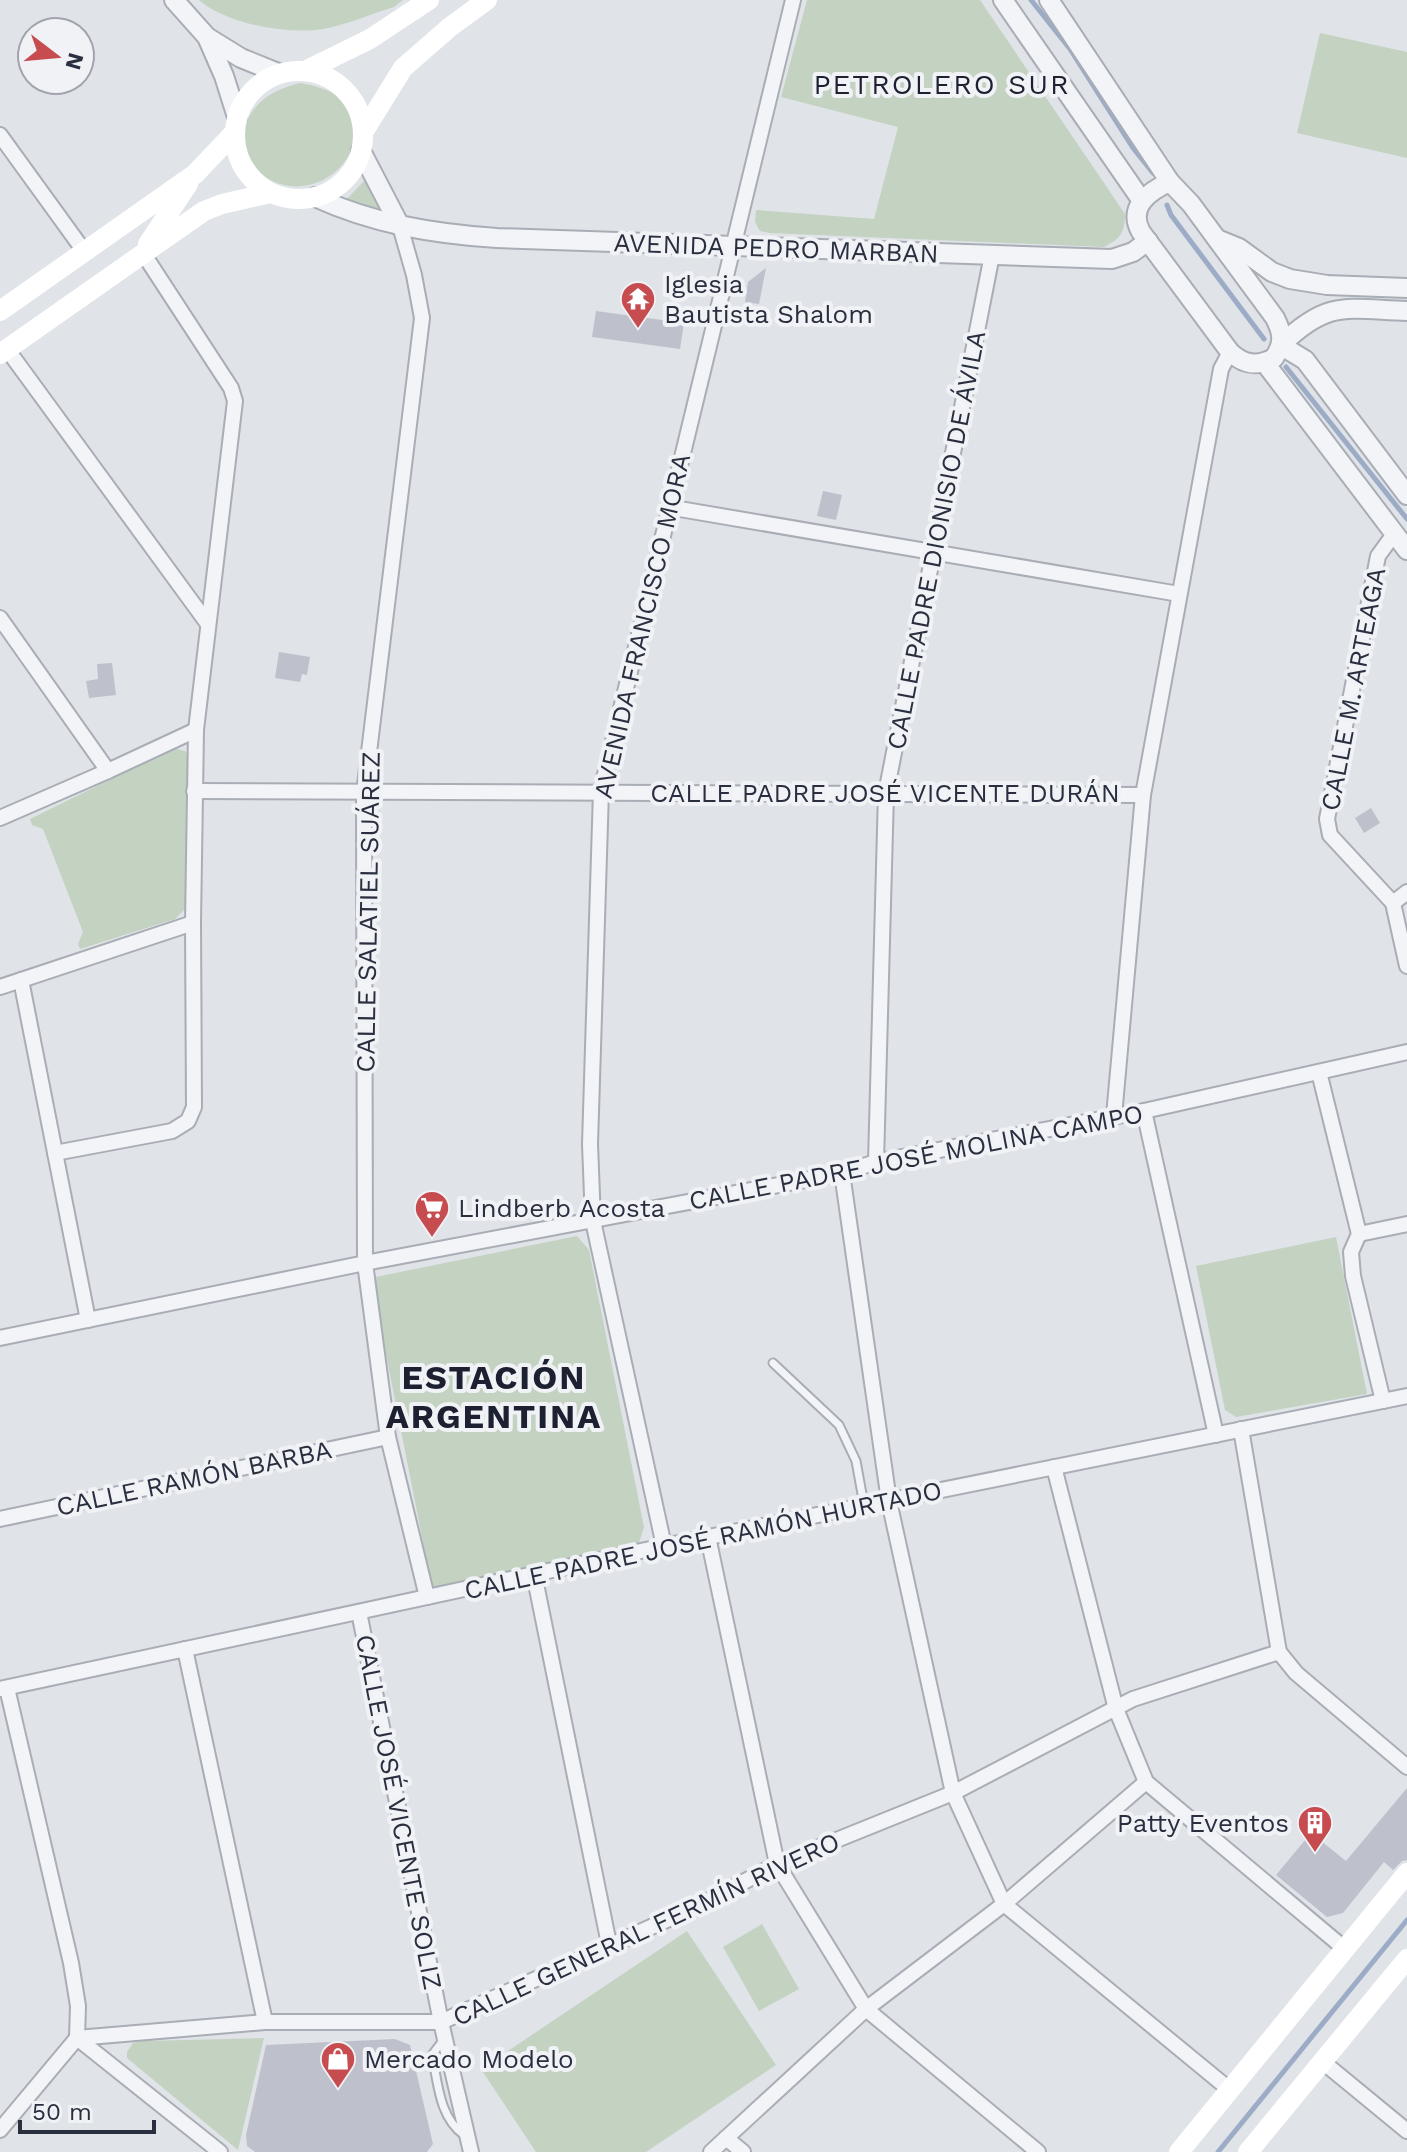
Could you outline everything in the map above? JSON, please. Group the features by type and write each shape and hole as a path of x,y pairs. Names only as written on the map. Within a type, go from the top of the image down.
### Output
{"main road":[{"path":"143,253 195,174 236,124 246,98 260,83 278,73 307,70 370,39 429,0"},
{"path":"236,124 237,151 244,168 255,182 285,198 315,197 331,191 355,167 362,141 403,68 487,0"},
{"path":"307,70 328,77 346,90 358,109 362,141"},
{"path":"0,311 195,174"},
{"path":"3,352 204,211 271,193"},
{"path":"1179,2152 1407,1873"},
{"path":"1248,2152 1407,1959"}],"street":[{"path":"174,0 207,37 241,58 278,73"},
{"name":"AVENIDA FRANCISCO MORA","path":"664,1546 593,1221 590,1144 601,791 793,0"},
{"path":"1003,0 1142,201"},
{"path":"1049,0 1170,182 1191,204 1275,318 1281,330 1282,345"},
{"path":"207,37 224,76 236,124"},
{"path":"0,135 84,251"},
{"path":"362,141 400,226"},
{"path":"1170,182 1142,201 1136,214 1137,224 1237,358 1253,365 1265,363 1274,358 1282,345 1308,321 1321,313 1340,309 1407,311"},
{"name":"AVENIDA PEDRO MARBAN","path":"315,197 359,215 400,226 450,235 497,238 1112,259 1133,252 1148,241"},
{"name":"CALLE SALATIEL SUÁREZ","path":"400,226 422,318 364,793 365,1263 388,1437 427,1597"},
{"path":"1217,239 1239,248 1272,272 1290,279 1327,285 1407,288"},
{"path":"55,1153 172,1131 188,1121 194,1107 196,730 235,401 231,388 143,253"},
{"name":"CALLE PADRE DIONISIO DE ÁVILA","path":"876,1162 886,793 992,255"},
{"path":"1282,345 1305,360 1407,495"},
{"path":"3,352 208,624"},
{"path":"1114,1116 1143,795 1221,369 1230,352"},
{"path":"1265,363 1407,550"},
{"path":"668,507 1179,594"},
{"name":"CALLE M. ARTEAGA","path":"1393,903 1330,835 1327,819 1378,556 1394,534"},
{"path":"0,618 108,771"},
{"path":"0,818 196,730"},
{"name":"CALLE PADRE JOSÉ VICENTE DURÁN","path":"194,791 1143,795"},
{"path":"1407,892 1393,903 1407,966"},
{"path":"0,987 193,923"},
{"path":"21,980 88,1320"},
{"name":"CALLE PADRE JOSÉ MOLINA CAMPO","path":"0,1338 365,1263 842,1173 876,1162 1144,1111 1407,1052"},
{"path":"1319,1072 1359,1234 1351,1252 1353,1276 1383,1401"},
{"path":"1144,1111 1216,1435"},
{"path":"842,1173 889,1501 953,1793 1004,1904 1230,2090"},
{"path":"1359,1234 1407,1224"},
{"name":"CALLE PADRE JOSÉ RAMÓN HURTADO","path":"4,1688 664,1546 1407,1396"},
{"path":"1241,1429 1279,1652 1296,1673 1407,1767"},
{"name":"CALLE RAMÓN BARBA","path":"0,1519 388,1437"},
{"path":"1054,1467 1116,1709 1146,1782 1345,1949"},
{"path":"708,1537 777,1864 866,2009 1038,2152"},
{"path":"534,1574 609,1944"},
{"name":"CALLE JOSÉ VICENTE SOLIZ","path":"359,1612 444,2039 470,2145"},
{"path":"185,1649 265,2022"},
{"name":"CALLE GENERAL FERMÍN RIVERO","path":"77,2038 265,2022 441,2022 704,1903 777,1864 953,1793 1133,1699 1279,1652"},
{"path":"0,2130 77,2038 78,2006 71,1963 4,1688"},
{"path":"711,2152 866,2009 1004,1904 1146,1782"},
{"path":"77,2038 220,2152"},
{"path":"1323,2062 1407,2131"},
{"path":"726,2138 743,2152"}],"lane":[{"path":"773,1363 839,1425 856,1461 864,1505"}],"green space":[{"path":"199,0 403,0 394,7 350,22 323,29 293,30 258,26 225,16"},
{"path":"807,0 980,0 1125,214 1120,235 1104,247 760,231 755,222 756,210 874,219 898,127 781,97"},
{"path":"1320,33 1407,52 1407,158 1297,133"},
{"path":"301,83 327,90 341,99 352,115 355,132 352,148 332,175 317,183 299,186 280,184 260,173 251,162 244,133 247,121 263,100"},
{"path":"365,180 377,199 379,213 345,201"},
{"path":"174,748 185,751 189,756 187,907 175,919 80,949 78,944 83,932 43,829 32,825 30,819"},
{"path":"577,1236 589,1250 644,1527 638,1546 432,1588 371,1278"},
{"path":"1336,1237 1367,1394 1236,1417 1225,1410 1196,1266"},
{"path":"762,1924 799,1989 759,2011 723,1947"},
{"path":"687,1931 776,2065 646,2152 536,2152 481,2069"},
{"path":"264,2038 238,2150 127,2058 133,2043 143,2041"}],"building":[{"path":"766,268 759,304 745,302 748,282"},
{"name":"Iglesia Bautista Shalom","path":"596,311 684,323 680,349 592,337"},
{"path":"823,491 842,495 836,520 817,516"},
{"path":"279,652 310,657 307,675 302,674 300,682 275,678"},
{"path":"112,663 116,695 89,698 86,681 98,679 97,664"},
{"path":"1371,808 1380,823 1364,833 1355,818"},
{"name":"Patty Eventos","path":"1407,1788 1407,1860 1393,1870 1384,1862 1343,1913 1327,1917 1276,1875 1311,1833 1346,1861"},
{"name":"Mercado Modelo","path":"395,2039 410,2045 433,2144 427,2152 255,2152 247,2146 246,2135 266,2045"}],"waterway":[{"path":"1031,0 1070,49 1133,148 1153,173"},
{"path":"1167,205 1171,215 1264,339"},
{"path":"1286,367 1407,519"},
{"path":"1218,2152 1407,1920"}],"place":[{"name":"Iglesia Bautista Shalom","path":"638,330"},
{"name":"Lindberb Acosta","path":"432,1239"},
{"name":"Patty Eventos","path":"1315,1854"},
{"name":"Mercado Modelo","path":"338,2090"}],"district":[{"name":"PETROLERO SUR","path":"942,84"},
{"name":"ESTACIÓN ARGENTINA","path":"494,1396"}]}
